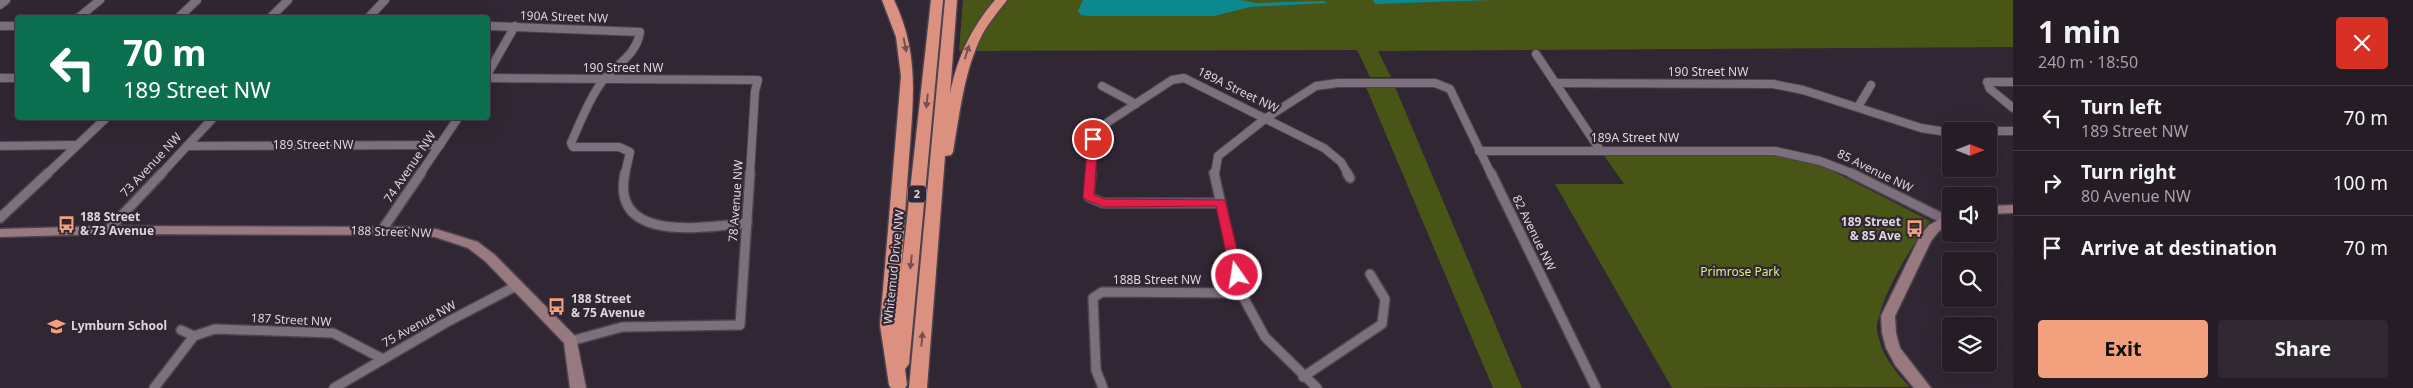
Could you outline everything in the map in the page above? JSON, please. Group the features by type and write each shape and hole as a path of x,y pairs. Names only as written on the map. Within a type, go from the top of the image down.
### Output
{"highway":[{"path":"888,0 901,28 906,46 908,76 889,324 898,386"},
{"name":"Whitemud Drive NW","path":"898,386 937,0"},
{"name":"2","path":"918,388 951,0"},
{"path":"928,255 962,69 970,43 991,11 1001,0"}],"street":[{"path":"0,5 6,0"},
{"path":"82,15 100,0"},
{"path":"181,15 197,0"},
{"path":"273,15 288,0"},
{"path":"371,15 385,0"},
{"path":"0,26 15,26"},
{"name":"190A Street NW","path":"490,26 640,32 640,42 631,54 603,79"},
{"path":"490,70 515,26"},
{"path":"1536,54 1600,150"},
{"path":"1,79 15,78"},
{"name":"190 Street NW","path":"490,78 758,80"},
{"name":"189A Street NW","path":"1136,104 1172,80 1184,78 1324,148 1341,162 1350,178"},
{"path":"603,79 571,143 573,147 620,147 630,152 623,187 623,197 628,209 652,224 668,228 747,223"},
{"name":"78 Avenue NW","path":"740,324 755,91 758,80"},
{"path":"2013,82 1987,82 1990,89 2013,108"},
{"name":"82 Avenue NW","path":"1266,118 1316,86 1338,83 1435,83 1450,89 1596,388"},
{"name":"190 Street NW","path":"1555,83 1773,84 1787,86 1858,107 1921,128 1940,131 2013,131"},
{"path":"1858,107 1871,85"},
{"path":"1102,86 1136,104 1108,122 1093,139 1088,197 1104,203 1221,203"},
{"path":"1266,118 1218,156 1214,171 1241,293 1265,337 1303,377 1317,388"},
{"path":"0,218 104,120"},
{"name":"73 Avenue NW","path":"108,230 211,120"},
{"name":"74 Avenue NW","path":"382,230 457,120"},
{"path":"0,146 76,145"},
{"name":"189 Street NW","path":"187,146 440,145"},
{"name":"189A Street NW","path":"1479,151 1774,151 1791,153"},
{"name":"85 Avenue NW","path":"1791,153 1828,162 1942,215"},
{"path":"1997,210 2013,210"},
{"path":"1923,388 1900,361 1893,348 1888,333 1888,316 1925,239 1934,228 1942,223"},
{"name":"188 Street NW","path":"0,233 108,230 382,230 436,233 472,245 490,258 571,341"},
{"path":"1303,377 1382,324 1385,299 1370,274"},
{"name":"75 Avenue NW","path":"334,388 383,358 518,285"},
{"name":"188B Street NW","path":"1103,388 1096,370 1092,298 1102,292 1241,293"},
{"path":"578,388 571,341 622,327 740,324"},
{"name":"187 Street NW","path":"194,336 215,329 333,333 383,358"},
{"path":"154,388 194,336 182,330"}],"green space":[{"path":"963,0 2013,0 2013,47 1378,51 1391,77 1370,77 1357,50 959,51"},
{"path":"1366,87 1395,87 1522,388 1493,388"},
{"name":"Primrose Park","path":"1603,154 1784,155 1825,167 1930,221 1893,282 1881,309 1877,324 1878,335 1884,353 1910,387 1672,388 1555,184 1624,184"}],"water":[{"path":"1083,0 1240,0 1256,3 1323,1 1327,3 1250,7 1214,16 1090,16 1081,15 1078,11"},
{"path":"1373,0 1491,0 1375,4"}],"place":[{"name":"188 Street & 73 Avenue","path":"66,224"},
{"name":"189 Street & 85 Ave","path":"1915,229"},
{"name":"188 Street & 75 Avenue","path":"557,306"},
{"name":"Lymburn School","path":"57,326"}],"route":[{"path":"1093,139 1088,197 1104,203 1221,203 1237,275"}]}
